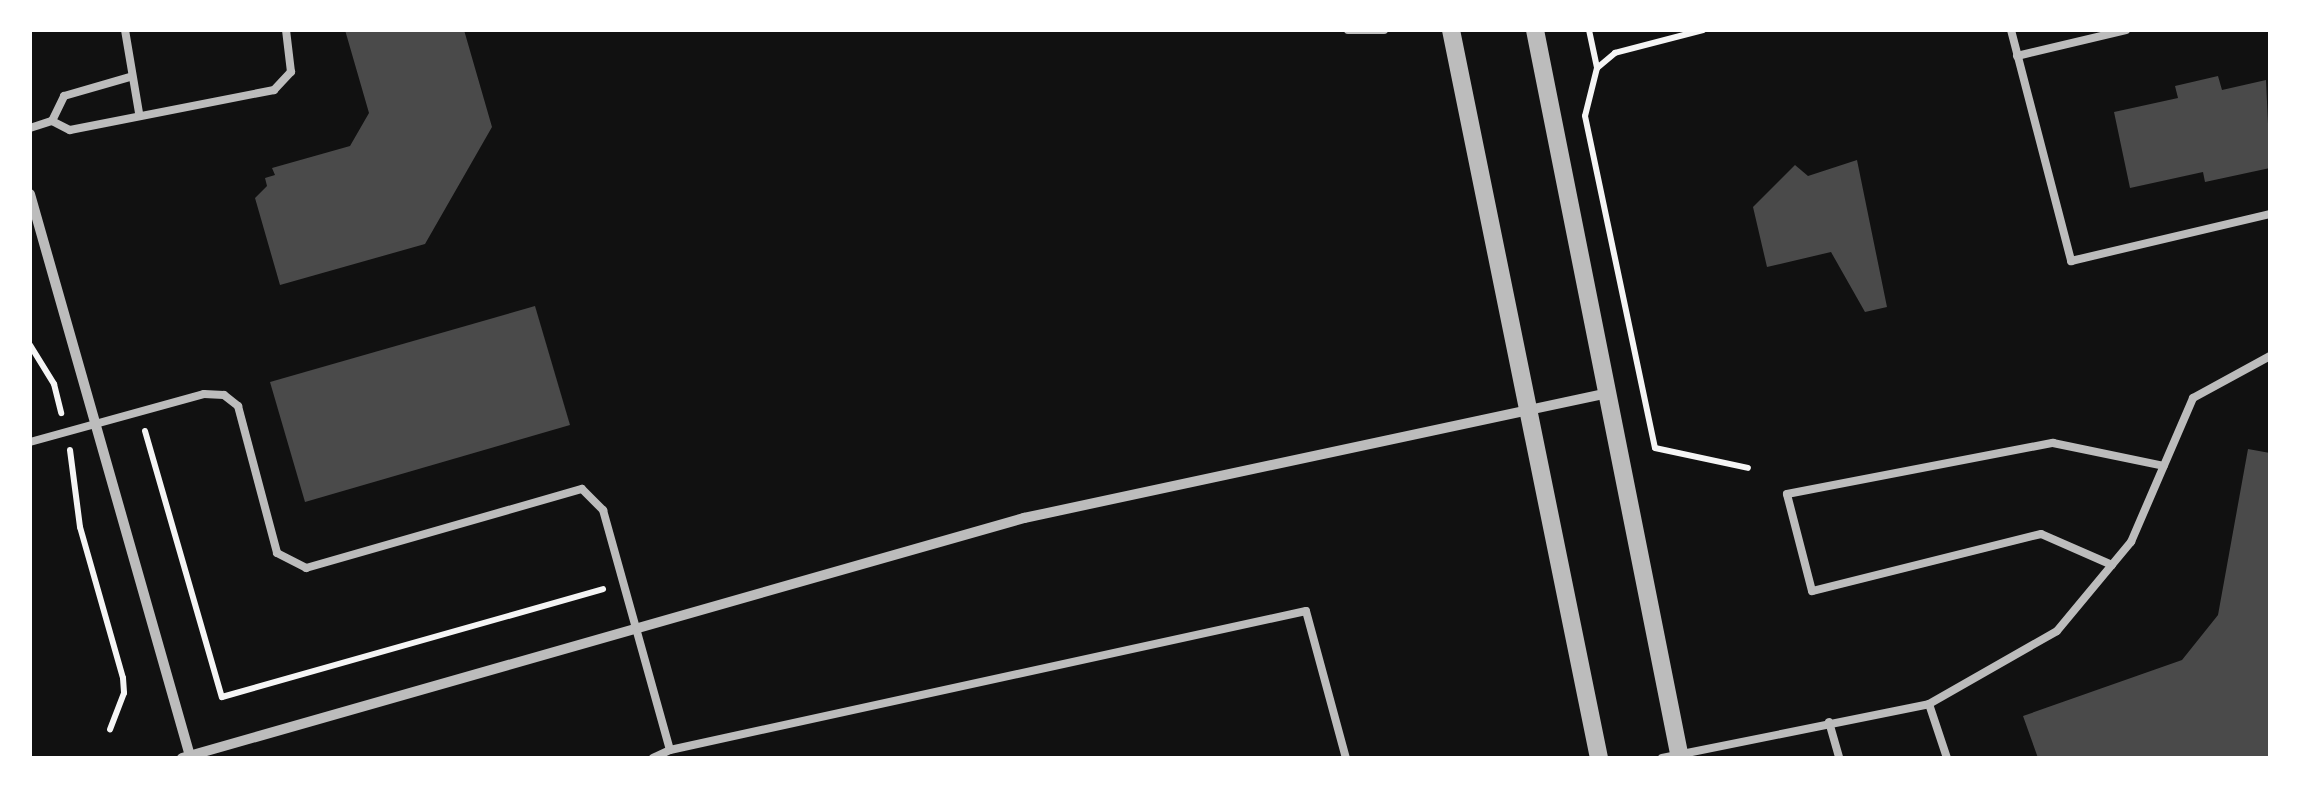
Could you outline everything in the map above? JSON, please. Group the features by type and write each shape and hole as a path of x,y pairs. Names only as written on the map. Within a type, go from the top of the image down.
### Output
{"street":[{"path":"1451,30 1599,758"},
{"path":"1535,30 1608,393 1674,757"},
{"path":"30,194 186,757 1024,518 1530,406 1608,393"}],"lane":[{"path":"125,30 139,113"},
{"path":"30,128 52,121 70,130 139,113 208,108 274,90 291,72 286,30"},
{"path":"1348,30 1384,30"},
{"path":"2010,30 2071,261 2270,214"},
{"path":"2017,56 2126,30"},
{"path":"52,121 64,96 130,77"},
{"path":"1674,757 1929,704 2057,631 2132,542 2193,398 2270,356"},
{"path":"30,442 204,394 238,406 278,554 290,564 306,568 582,489 603,510 633,630 670,750"},
{"path":"2112,565 2041,534 1812,591 1787,494 2053,443 2164,466"},
{"path":"653,758 670,750 1306,611 1346,758"},
{"path":"1929,704 1946,758"},
{"path":"1828,722 1838,758"}],"path":[{"path":"1589,30 1597,68 1585,116 1655,448 1748,468"},
{"path":"1597,68 1615,53 1703,30"},
{"path":"30,345 54,384 80,490 80,528 122,678 124,693 110,728"},
{"path":"140,411 222,697 623,583"}],"building":[{"path":"345,30 464,30 492,127 425,244 280,285 255,198 267,186 265,178 275,175 272,168 350,146 369,113"},
{"path":"2218,76 2222,90 2266,80 2270,168 2205,182 2203,172 2130,188 2114,112 2178,98 2175,86"},
{"path":"1857,160 1887,307 1865,312 1831,252 1767,267 1753,207 1795,165 1808,176"},
{"path":"535,306 570,425 305,502 270,382"},
{"path":"2248,449 2270,453 2270,758 2038,758 2023,716 2182,660 2218,615"}]}
